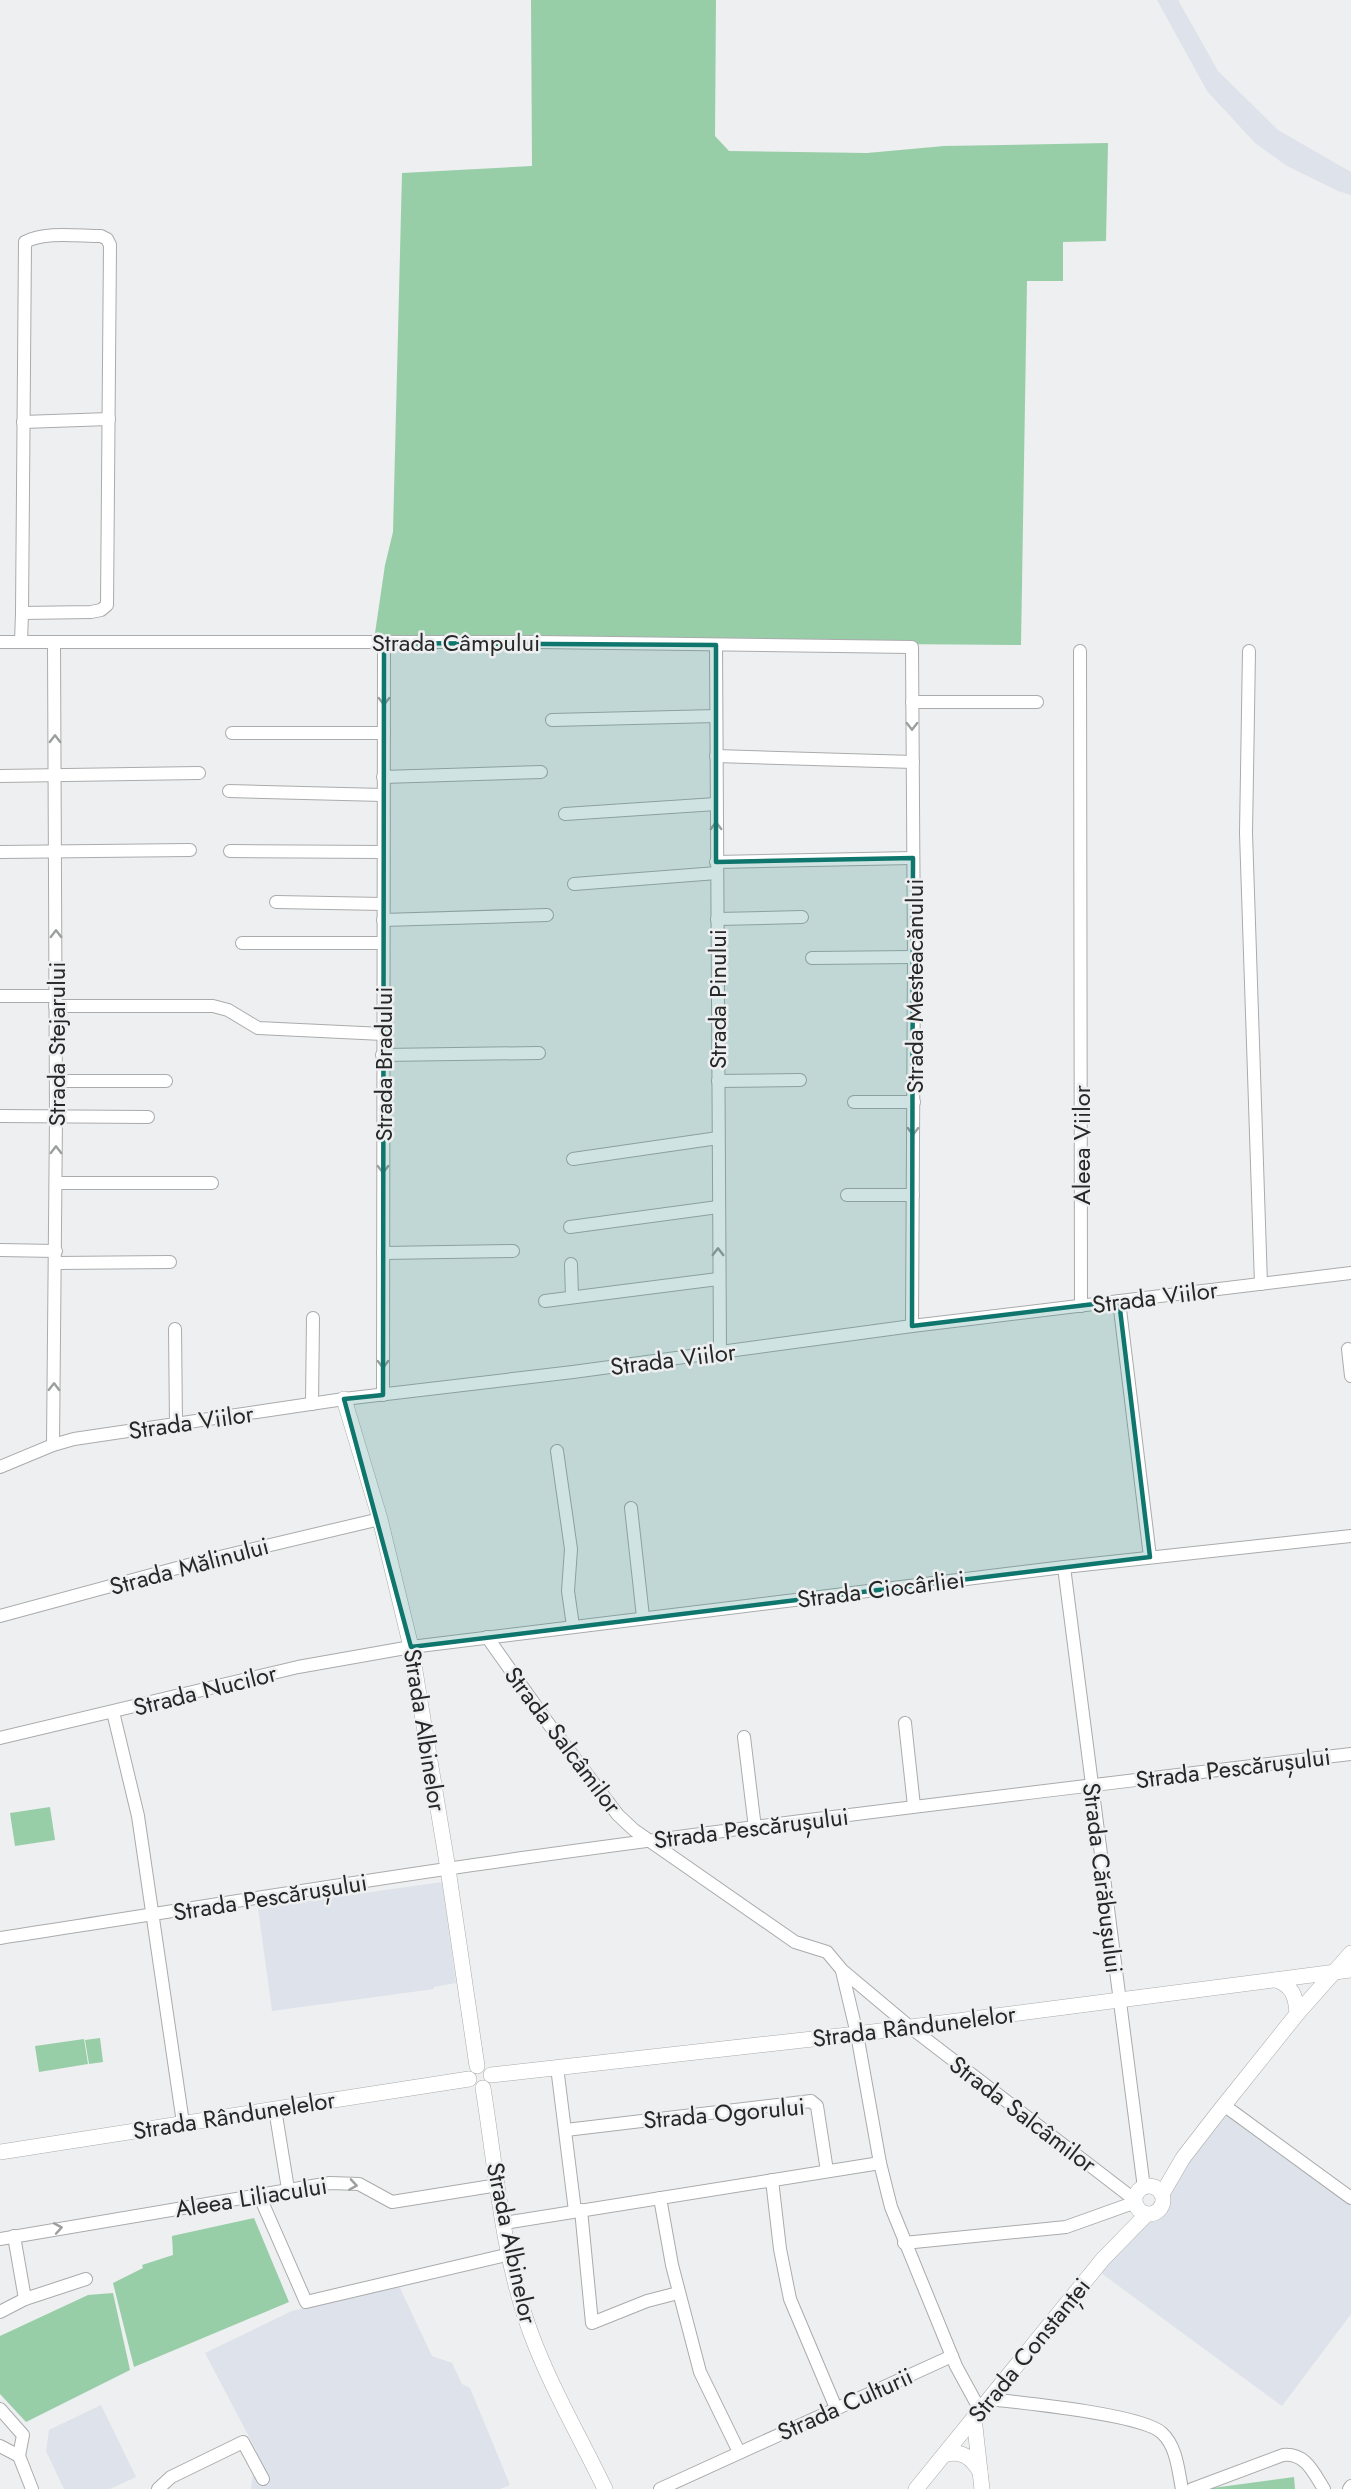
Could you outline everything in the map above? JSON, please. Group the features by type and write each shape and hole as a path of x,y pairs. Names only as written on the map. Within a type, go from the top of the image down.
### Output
{"street":[{"path":"21,642 25,243 32,238 101,236 107,239 110,245 107,605 101,610 91,612 22,613"},
{"path":"23,422 110,419"},
{"name":"Strada Câmpului","path":"0,642 537,642 912,646"},
{"name":"Strada Stejarului","path":"53,1445 56,1257 54,643"},
{"name":"Strada Bradului","path":"383,1395 384,643"},
{"name":"Strada Pinului","path":"716,645 720,1352"},
{"name":"Strada Mesteacănului","path":"912,646 914,957 912,1326"},
{"name":"Aleea Viilor","path":"1080,651 1081,1306"},
{"path":"1248,651 1246,833 1261,1284"},
{"path":"912,702 1037,702"},
{"path":"552,720 716,716"},
{"path":"232,734 384,734"},
{"path":"716,756 913,762"},
{"path":"383,777 541,772"},
{"path":"0,776 199,773"},
{"path":"228,791 383,795"},
{"path":"566,814 716,804"},
{"path":"0,852 190,850"},
{"path":"230,851 383,852"},
{"path":"574,884 717,867 913,858"},
{"path":"276,902 383,904"},
{"path":"383,920 547,915"},
{"path":"717,919 802,917"},
{"path":"242,943 383,943"},
{"path":"812,958 914,957"},
{"path":"0,996 55,1001 213,1006 228,1010 258,1029 382,1034"},
{"path":"382,1056 539,1053"},
{"path":"718,1081 800,1080"},
{"path":"56,1081 166,1081"},
{"path":"854,1102 914,1102"},
{"path":"0,1116 148,1117"},
{"path":"573,1159 718,1138"},
{"path":"56,1183 212,1183"},
{"path":"847,1196 913,1195"},
{"path":"570,1227 718,1207"},
{"path":"0,1250 56,1257 170,1262"},
{"path":"383,1253 513,1251"},
{"path":"571,1264 572,1298"},
{"name":"Strada Viilor","path":"0,1467 53,1445 74,1439 344,1399 912,1326 1351,1273"},
{"path":"545,1301 718,1279"},
{"path":"1119,1301 1150,1557"},
{"path":"312,1404 313,1318"},
{"path":"175,1329 176,1424"},
{"path":"1348,1349 1351,1376"},
{"name":"Strada Albinelor","path":"344,1399 380,1519 411,1647 448,1869 473,2072"},
{"path":"557,1451 571,1549 568,1591 573,1626"},
{"path":"631,1508 644,1617"},
{"name":"Strada Mălinului","path":"0,1616 203,1561 380,1519"},
{"name":"Strada Ciocârliei","path":"411,1647 1064,1567 1351,1536"},
{"name":"Strada Cărăbușului","path":"1064,1567 1144,2199"},
{"name":"Strada Salcâmilor","path":"487,1637 548,1723 618,1815 650,1841 795,1942 827,1952 842,1970 910,2027 1144,2199"},
{"name":"Strada Nucilor","path":"0,1738 298,1667 411,1647"},
{"name":"Strada Pescărușului","path":"113,1712 138,1816 183,2123"},
{"path":"905,1723 914,1806"},
{"path":"744,1737 755,1828"},
{"name":"Strada Pescărușului","path":"0,1938 448,1869 650,1841 914,1806 1351,1754"},
{"path":"1351,1953 1343,1971 1297,2014 1225,2106 1351,2198"},
{"path":"842,1970 857,2034 880,2163 891,2207 962,2381 981,2409 982,2489"},
{"name":"Strada Rândunelelor","path":"487,2082 557,2067 857,2034 1343,1971"},
{"path":"1276,1980 1285,1983 1290,1988 1294,1995 1297,2014"},
{"path":"473,2072 484,2067 487,2082"},
{"path":"557,2067 592,2323 677,2290"},
{"name":"Strada Rândunelelor","path":"0,2152 275,2109 473,2072"},
{"name":"Strada Albinelor","path":"487,2082 504,2223 530,2331 605,2489"},
{"name":"Strada Ogorului","path":"566,2130 811,2101 817,2106 827,2171"},
{"name":"Strada Constanței","path":"916,2489 1117,2243 1144,2199 1183,2158 1225,2106"},
{"path":"275,2109 288,2189"},
{"path":"504,2223 880,2163"},
{"path":"772,2180 780,2249 790,2300 836,2408"},
{"name":"Aleea Liliacului","path":"0,2239 330,2183 359,2184 392,2202 498,2185"},
{"path":"259,2195 306,2302 510,2254"},
{"path":"660,2198 677,2290 700,2372 739,2452"},
{"path":"904,2243 1066,2227 1144,2199"},
{"path":"14,2236 25,2299"},
{"path":"0,2312 25,2299 86,2279"},
{"name":"Strada Culturii","path":"660,2489 952,2356"},
{"path":"981,2409 1051,2407 1152,2425 1170,2442 1182,2489"},
{"path":"0,2409 23,2435 19,2456 32,2489"},
{"path":"158,2489 171,2477 243,2442 263,2479"},
{"path":"0,2446 19,2456"},
{"path":"944,2455 959,2453 968,2456 980,2472"},
{"path":"1192,2489 1291,2454 1307,2463 1324,2489"}],"highlighted area":[{"path":"384,643 716,645 716,862 913,858 912,1326 1119,1301 1150,1557 411,1647 344,1399 383,1395"}],"shaded area":[{"path":"1157,0 1178,0 1218,71 1278,130 1351,172 1351,195 1287,166 1255,143 1207,91"},
{"path":"442,1882 456,1983 434,1987 434,1989 272,2011 258,1908"},
{"path":"1221,2111 1351,2206 1351,2314 1282,2406 1101,2273"},
{"path":"399,2286 432,2356 452,2363 462,2384 470,2388 510,2485 500,2489 251,2489 256,2450 205,2353 292,2311"},
{"path":"101,2405 136,2477 110,2489 64,2489 46,2451 49,2430"}],"green space":[{"path":"531,0 716,0 715,136 729,151 867,153 944,146 1108,143 1106,241 1063,242 1063,281 1027,281 1021,645 374,640 385,565 393,532 402,173 532,166"},
{"path":"50,1807 55,1840 15,1846 10,1813"},
{"path":"100,2038 103,2062 89,2064 85,2040"},
{"path":"84,2039 88,2064 39,2072 35,2046"},
{"path":"254,2218 289,2302 134,2367 113,2283 143,2268 142,2265 173,2255 172,2236"},
{"path":"113,2293 130,2370 26,2422 0,2394 0,2336 88,2295"},
{"path":"1294,2477 1295,2489 1205,2489"}]}
